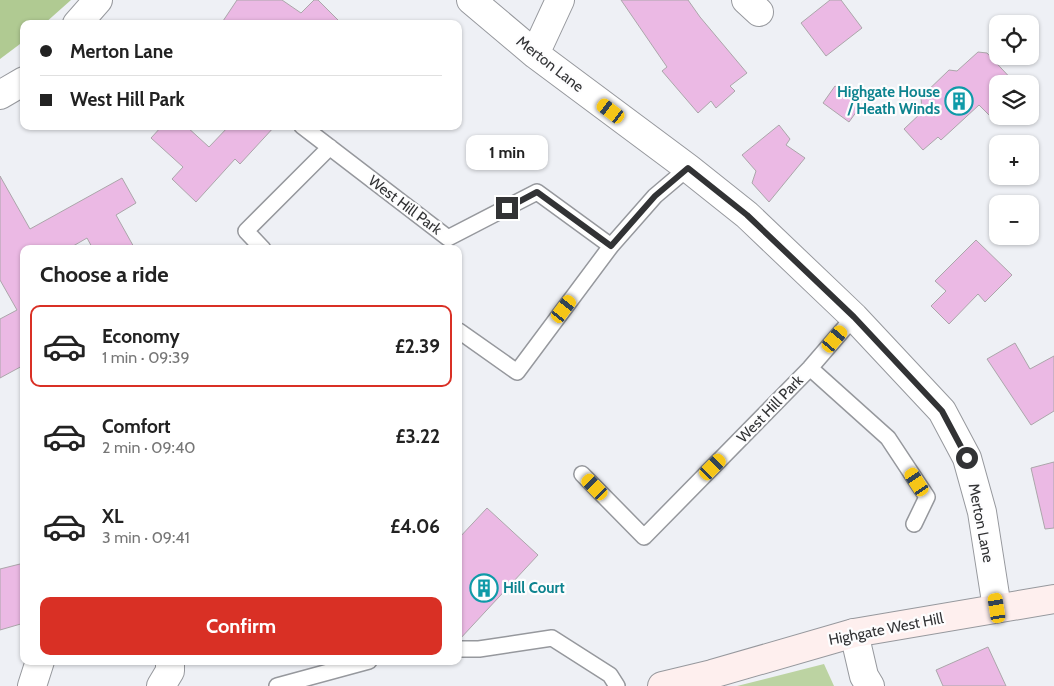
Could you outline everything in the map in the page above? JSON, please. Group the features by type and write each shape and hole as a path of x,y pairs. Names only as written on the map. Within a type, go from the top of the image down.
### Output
{"street":[{"path":"80,20 98,0"},
{"name":"Merton Lane","path":"471,0 535,54 688,168 747,215 854,317 942,411 967,458 982,512 997,608"},
{"path":"535,54 560,0"},
{"path":"0,95 20,83"},
{"name":"Highgate West Hill","path":"662,686 712,674 854,633 1054,599"},
{"path":"854,633 864,676 870,686"},
{"path":"32,686 39,665"},
{"path":"161,686 170,671 170,665"}],"lane":[{"name":"West Hill Park","path":"307,130 448,238 537,192 611,246"},
{"path":"259,245 246,231 330,148"},
{"path":"462,333 517,372 611,246 655,196 688,168"},
{"name":"West Hill Park","path":"582,474 644,537 810,368 854,317"},
{"name":"West Hill Park","path":"810,368 888,438 927,497 914,524"},
{"path":"462,649 479,649 552,638 610,676 617,686"},
{"path":"277,686 354,665"}],"green space":[{"path":"0,0 71,0 48,20 20,20 20,44 0,59"},
{"path":"824,664 834,686 737,686"}],"building":[{"path":"237,0 282,0 301,13 314,0 318,0 338,20 224,20"},
{"path":"621,0 688,0 747,73 730,86 735,91 716,108 711,101 698,113 662,71 667,67"},
{"path":"830,0 841,0 862,28 826,56 801,23"},
{"name":"Highgate House / Heath Winds","path":"978,52 987,53 989,55 989,65 998,65 1008,75 989,75 989,115 979,105 941,140 938,137 923,150 904,129 922,112 921,97 949,70 957,71"},
{"path":"835,86 862,104 849,122 823,103"},
{"path":"779,125 790,139 786,145 805,158 769,202 752,183 756,171 742,155"},
{"path":"158,130 190,130 209,147 225,130 271,130 240,164 235,159 196,202 172,179 183,167 151,138"},
{"path":"0,176 30,229 122,178 136,203 116,215 133,245 91,245 87,238 75,245 20,245 20,367 0,378 0,319 17,310 0,280"},
{"path":"976,240 1012,275 985,302 978,294 949,324 931,306 946,291 935,281"},
{"path":"1015,343 1030,369 1054,356 1054,411 1031,425 987,359"},
{"path":"1054,462 1054,528 1045,529 1031,468"},
{"name":"Hill Court","path":"487,508 538,555 462,637 462,535"},
{"path":"20,564 20,624 0,630 0,569"},
{"path":"988,647 1006,686 943,686 936,670"}],"place":[{"name":"Highgate House / Heath Winds","path":"959,101"},
{"name":"Hill Court","path":"484,588"}],"route":[{"path":"507,208 537,192 611,246 655,196 688,168 747,215 854,317 942,411 967,458"}]}
